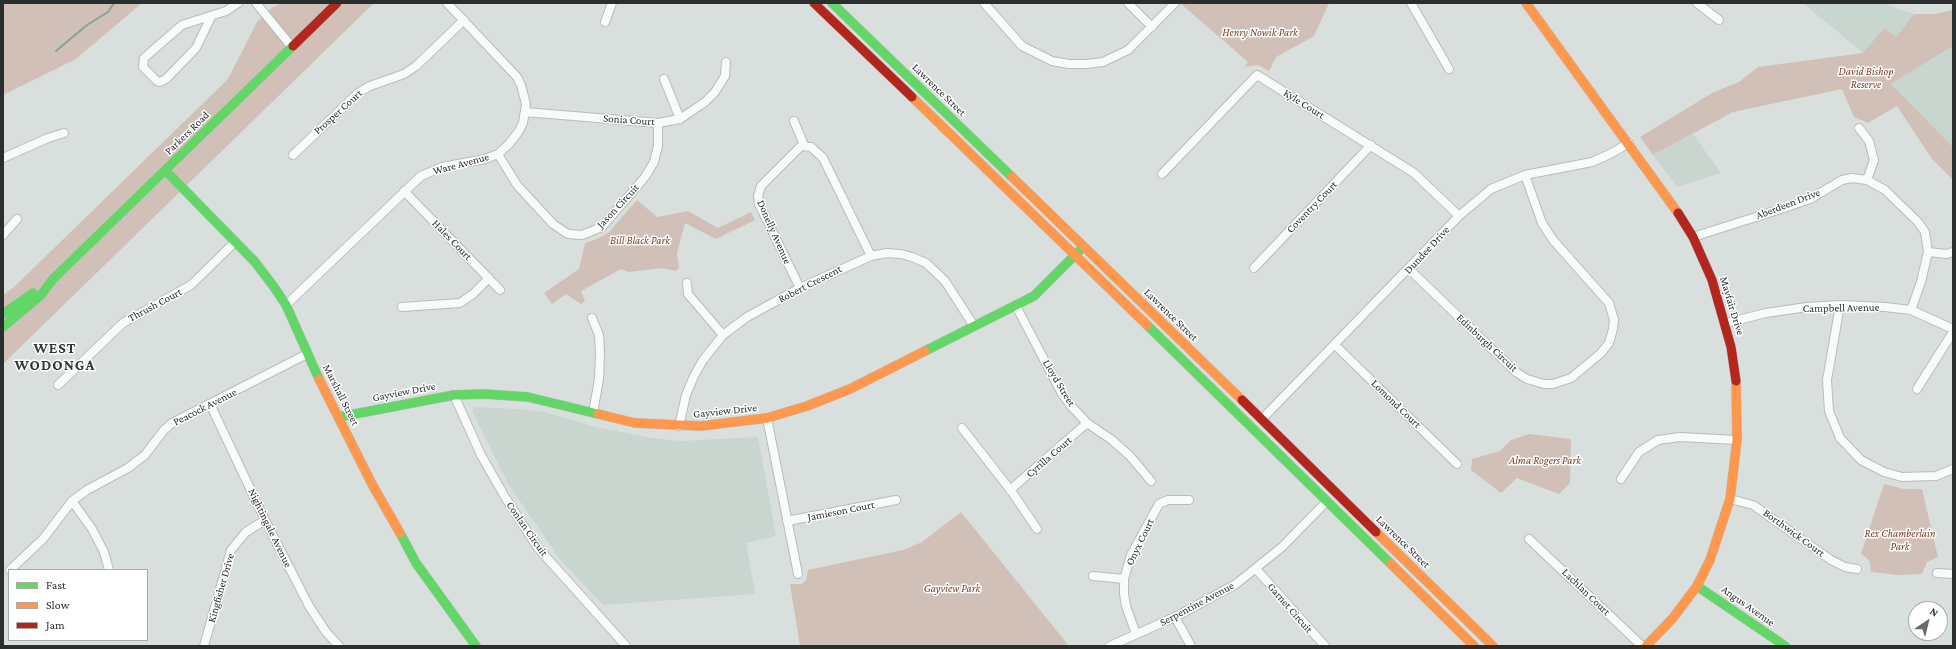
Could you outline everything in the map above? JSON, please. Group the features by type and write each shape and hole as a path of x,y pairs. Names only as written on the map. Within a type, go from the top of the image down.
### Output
{"main road":[{"name":"Parkers Road","path":"3,327 41,295 53,279 337,3"},
{"path":"814,3 1327,501 1474,646"},
{"name":"Lawrence Street","path":"832,3 1262,419 1492,646"},
{"name":"Mayfair Drive","path":"1526,3 1629,143 1666,195 1693,237 1712,280 1726,323 1737,386 1737,440 1730,499 1710,560 1697,586 1673,618 1646,646"},
{"name":"Marshall Street","path":"165,170 264,274 286,305 307,354 373,486 416,563 476,646"},
{"name":"Gayview Drive","path":"339,418 454,395 507,395 528,397 556,403 635,423 679,426 727,424 766,418 807,406 850,389 1016,306 1034,296 1083,247"},
{"name":"Parkers Road","path":"3,314 53,279"},
{"path":"1252,428 1262,419"},
{"path":"1327,501 1335,492"},
{"name":"Angus Avenue","path":"1697,586 1781,645"}],"street":[{"path":"211,16 196,48 166,79 160,82 156,81 143,67 144,58 187,23 226,11 238,3"},
{"path":"256,3 292,47"},
{"name":"Ware Avenue","path":"286,305 421,176 431,171 498,154 509,144 519,131 525,112 524,94 517,77 447,3"},
{"path":"605,22 612,3"},
{"path":"984,3 1022,46 1052,61 1069,64 1086,64 1116,57 1128,50 1176,3"},
{"path":"1128,3 1152,27"},
{"path":"1410,3 1449,69"},
{"path":"1696,3 1719,20"},
{"name":"Prosper Court","path":"293,155 358,93 370,86 404,74 416,66 464,20"},
{"name":"Sonia Court","path":"525,112 658,123 680,119 706,102 715,92 725,76 726,62"},
{"name":"Kyle Court","path":"1162,174 1257,75 1414,173 1459,216"},
{"path":"664,79 680,119"},
{"path":"794,121 804,145 811,147 823,158 871,256"},
{"name":"Jason Circuit","path":"498,154 517,185 553,224 568,234 582,235 602,226 645,177 654,162 658,123"},
{"path":"1860,128 1869,141 1874,160 1867,180"},
{"path":"3,158 48,138 64,133"},
{"name":"Dundee Drive","path":"1262,419 1459,216 1491,189 1525,175 1592,162 1629,143"},
{"name":"Donelly Avenue","path":"800,288 759,204 758,196 761,186 799,148 804,145"},
{"name":"Coventry Court","path":"1254,268 1371,145"},
{"name":"Edinburgh Circuit","path":"1409,269 1516,372 1527,379 1539,383 1553,384 1571,378 1601,353 1609,343 1614,320 1604,295 1570,261 1553,240 1542,223 1525,175"},
{"name":"Aberdeen Drive","path":"1693,237 1803,201 1842,180 1852,178 1867,180 1885,190 1918,222 1925,232 1928,252 1921,282 1911,310"},
{"name":"Hales Court","path":"404,191 500,290"},
{"path":"3,235 17,219"},
{"name":"Thrush Court","path":"58,385 123,323 191,285 235,242"},
{"path":"1928,252 1947,254 1953,252"},
{"name":"Robert Crescent","path":"679,426 686,395 694,376 703,360 723,335 747,317 800,288 871,256 887,253 901,254 926,263 944,281 974,326"},
{"path":"402,307 460,303 473,294 489,278"},
{"path":"687,284 688,294 723,335"},
{"path":"1840,305 1827,380 1829,411 1840,438 1861,460 1878,469 1902,477 1936,476 1953,469"},
{"name":"Campbell Avenue","path":"1726,323 1766,313 1807,307 1840,305 1911,310 1953,330"},
{"name":"Lloyd Street","path":"1016,306 1061,392 1070,405 1087,423 1112,440 1130,456 1151,481"},
{"path":"592,318 598,335 600,353 599,379 593,413"},
{"path":"1917,389 1953,330"},
{"name":"Lomond Court","path":"1335,345 1457,464"},
{"name":"Peacock Avenue","path":"11,569 42,538 72,501 83,492 128,468 145,455 164,430 172,423 307,354"},
{"name":"Conlan Circuit","path":"454,395 481,455 504,497 538,548 626,646"},
{"name":"Nightingale Avenue","path":"210,404 265,520 309,606 326,632 339,646"},
{"path":"766,418 798,574"},
{"name":"Cyrilla Court","path":"1010,490 1087,423"},
{"path":"962,428 1037,528"},
{"path":"1621,479 1639,452 1658,440 1680,436 1737,440"},
{"name":"Borthwick Court","path":"1730,499 1753,505 1831,560 1845,567 1857,569"},
{"name":"Jamieson Court","path":"787,521 896,500"},
{"name":"Onyx Court","path":"1136,634 1126,606 1124,579 1131,555 1159,504 1168,500 1189,500"},
{"path":"72,501 92,529 104,552 110,569"},
{"name":"Serpentine Avenue","path":"1110,646 1175,617 1215,596 1256,569 1282,547 1327,501"},
{"name":"Kingfisher Drive","path":"204,646 231,550 246,532 265,520"},
{"name":"Lachlan Court","path":"1529,539 1642,646"},
{"name":"Garnet Circuit","path":"1256,569 1316,638 1325,646"},
{"path":"1937,573 1953,574"},
{"path":"1093,576 1124,579"},
{"path":"1175,617 1191,646"}],"shaded area":[{"path":"1803,3 1886,3 1914,14 1896,37 1884,28 1863,53"},
{"path":"1953,46 1953,147 1891,84"},
{"path":"1693,134 1721,173 1677,187 1653,155"},
{"path":"474,407 520,409 545,412 595,427 652,438 681,441 758,437 776,536 746,543 755,592 754,594 603,605 559,558 508,484 472,411"}],"green space":[{"path":"3,3 142,3 76,59 3,95"},
{"path":"282,3 374,3 3,364 3,295 13,288 228,79 257,22 273,7"},
{"name":"Henry Nowik Park","path":"1180,3 1329,3 1314,36 1276,57 1269,71 1258,65 1245,67 1248,62"},
{"name":"David Bishop Reserve","path":"1953,10 1953,46 1891,84 1953,147 1953,180 1932,159 1897,106 1868,123 1854,117 1842,89 1733,112 1653,155 1640,137 1712,93 1739,82 1758,67 1863,53 1884,28 1896,37 1914,14 1935,14"},
{"name":"Bill Black Park","path":"637,200 657,217 688,211 718,228 751,212 755,220 716,239 685,223 677,253 679,268 676,271 662,268 629,272 621,269 581,291 585,301 581,304 566,294 552,304 544,293 579,269 585,243 608,233"},
{"name":"Alma Rogers Park","path":"1529,434 1571,439 1570,483 1559,494 1517,478 1501,493 1471,470 1472,459 1500,451 1511,440"},
{"name":"Rex Chamberlain Park","path":"1884,484 1904,489 1922,489 1938,557 1927,562 1922,574 1898,575 1871,572 1869,560 1861,554"},
{"name":"Gayview Park","path":"961,512 1069,646 800,646 790,584 802,584 806,580 808,570 903,550 922,542"}],"waterway":[{"path":"56,51 87,25 108,12 114,3"}],"traffic: fast":[{"path":"832,3 1012,177"},
{"path":"3,327 41,295 53,279 293,46"},
{"path":"165,170 255,262 274,287 286,305 319,379"},
{"path":"925,351 1034,296 1080,250"},
{"path":"3,314 33,293"},
{"path":"1147,325 1391,564"},
{"path":"339,417 454,395 484,394 528,397 598,414"},
{"path":"400,533 416,563 476,646"},
{"path":"1697,586 1785,646"}],"traffic: slow":[{"path":"1526,3 1678,213"},
{"path":"912,97 1147,325"},
{"path":"1012,177 1242,400"},
{"path":"598,414 635,423 701,426 767,418 807,406 850,389 925,351"},
{"path":"319,379 373,486 400,533"},
{"path":"1646,646 1673,618 1697,586 1710,560 1730,499 1737,440 1736,381"},
{"path":"1376,532 1493,646"},
{"path":"1391,564 1474,646"}],"traffic: jam":[{"path":"293,46 337,3"},
{"path":"814,3 912,97"},
{"path":"1678,213 1693,237 1712,280 1731,347 1736,381"},
{"path":"1242,400 1376,532"}],"district":[{"name":"WEST WODONGA","path":"55,356"}]}
